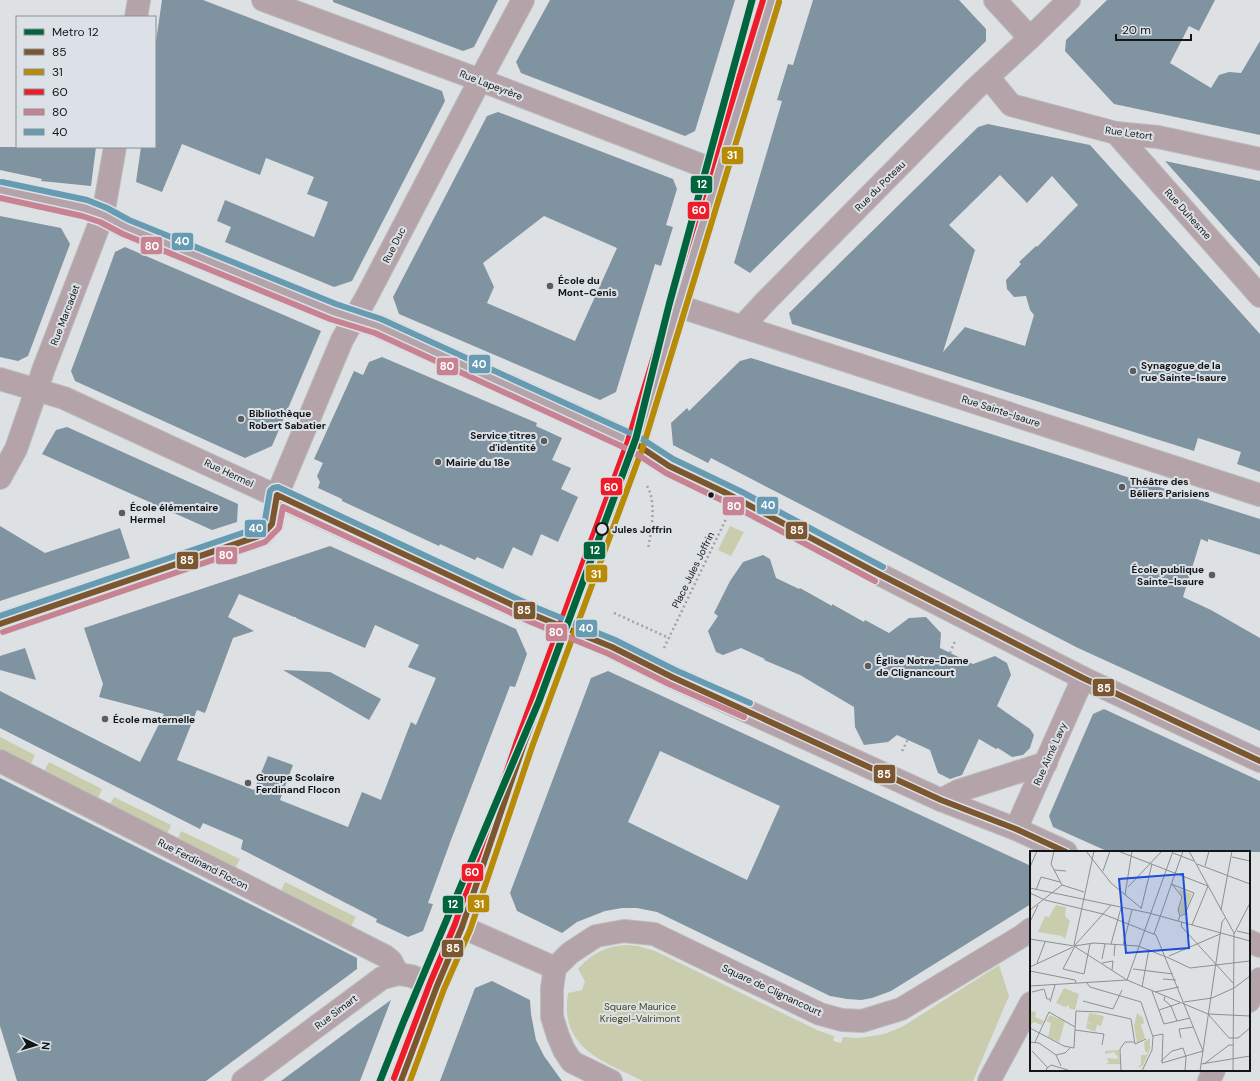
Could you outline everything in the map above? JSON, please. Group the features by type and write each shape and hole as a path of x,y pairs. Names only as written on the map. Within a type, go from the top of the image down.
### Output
{"main road":[{"path":"401,1081 437,986 462,928 524,744 636,444 771,0"}],"street":[{"path":"136,16 139,0"},
{"name":"Rue Lapeyrère","path":"262,0 480,80 719,172"},
{"name":"Rue Duc","path":"0,624 262,536 272,524 277,495 342,340 366,298 480,80 524,0"},
{"path":"995,0 1030,38"},
{"name":"Rue du Poteau","path":"742,327 988,77 1069,0"},
{"name":"Rue Letort","path":"988,77 1011,105 1116,133 1158,137 1260,159"},
{"name":"Rue Duhesme","path":"1116,133 1260,296"},
{"name":"Rue Marcadet","path":"0,478 16,449 37,389 103,215 115,148"},
{"path":"0,190 84,208 333,312 378,326 636,444 669,466 736,498 879,574 1083,678 1127,700 1260,761"},
{"path":"678,306 742,327"},
{"name":"Rue Sainte-Isaure","path":"742,327 1260,495"},
{"name":"Rue Hermel","path":"0,379 64,398 567,629 612,647 941,800 1016,829 1064,851"},
{"name":"Rue Aimé Lavy","path":"1016,829 1083,678"},
{"name":"Rue Ferdinand Flocon","path":"0,761 385,956 391,961 398,974"},
{"path":"941,800 958,790 1046,763"},
{"path":"462,928 555,968 552,988 552,1018 564,1050 572,1062 611,1081"},
{"name":"Square de Clignancourt","path":"555,968 570,953 596,936 624,931 654,934 820,1014 842,1020 862,1021 901,1009 1030,931"},
{"path":"1250,941 1260,946"},
{"path":"398,974 411,976 437,986"},
{"name":"Rue Simart","path":"243,1081 382,978 398,974"},
{"path":"1250,998 1260,979"},
{"path":"989,1081 1030,1005"},
{"path":"1209,1081 1214,1071"}],"path":[{"path":"647,486 651,493 652,525 648,549"},
{"name":"Place Jules Joffrin","path":"664,648 736,498"},
{"path":"614,613 669,638"},
{"path":"950,653 956,642"},
{"path":"902,751 908,739"}],"green space":[{"path":"730,526 744,532 731,556 718,550"},
{"path":"0,737 35,755 30,766 0,751"},
{"path":"49,762 102,789 97,800 43,773"},
{"path":"114,797 171,825 167,834 109,806"},
{"path":"181,831 240,859 235,868 177,841"},
{"path":"285,882 356,917 350,928 280,893"},
{"name":"Square Maurice Kriegel-Valrimont","path":"626,945 638,946 655,951 817,1030 834,1036 833,1041 841,1043 843,1037 858,1038 884,1034 902,1027 999,965 1009,996 973,1081 643,1081 613,1067 587,1050 577,1040 570,1027 567,1012 568,993 582,990 585,981 578,969 588,959 605,949"}],"building":[{"path":"162,0 203,0 442,91 445,101 352,281 334,287 225,242 231,227 217,221 225,200 314,237 328,202 307,194 314,177 266,158 260,175 182,144 162,192 136,182 141,148 156,148 156,41"},
{"path":"333,0 498,0 474,47 463,51 333,2"},
{"path":"550,0 735,0 695,131 685,136 521,73 516,62"},
{"path":"813,0 959,0 986,29 986,41 750,273 734,263 782,101 777,100 788,64 793,65"},
{"path":"1107,0 1215,0 1199,31 1189,26 1170,63 1211,88 1219,75 1229,72 1241,73 1260,41 1260,135 1114,104 1065,51 1066,40"},
{"path":"498,112 673,179 677,189 666,225 673,227 661,266 655,264 616,392 600,400 399,314 393,297 487,116","holes":["544,216 617,248 575,341 487,303 494,287 483,263"]},
{"path":"988,124 1090,145 1260,334 1260,472 1237,464 1241,452 1198,438 1194,451 792,324 789,313 978,127","holes":["1000,175 1027,203 1052,176 1078,205 1037,247 1036,246 1019,262 1021,264 1006,280 1007,289 1014,297 1026,296 1030,310 1034,315 1025,346 965,327 943,352 975,250 949,225"]},
{"path":"0,147 96,148 91,186 41,181 42,179 0,170"},
{"path":"1165,161 1260,181 1260,267 1224,227"},
{"path":"0,216 61,228 70,244 28,356 18,361 0,357"},
{"path":"125,247 321,331 272,446 245,458 75,381 71,371 115,252"},
{"name":"Mairie du 18e","path":"382,357 537,423 536,426 562,438 552,460 571,468 561,489 578,497 558,542 541,534 532,556 513,547 503,569 477,557 475,560 440,544 439,546 342,501 342,499 318,488 320,482 317,476 323,463 314,459 354,371 363,375 369,362"},
{"path":"751,358 1260,519 1260,555 1208,539 1208,542 1201,539 1183,597 1211,610 1260,638 1260,731 1078,648 711,458 708,463 673,445 671,423 687,408 689,411 740,361"},
{"path":"67,427 238,504 237,522 212,530 42,454 56,430"},
{"path":"0,526 45,553 120,528 130,558 0,601"},
{"path":"330,546 516,629 527,654 515,687 510,686 451,840 428,903 433,904 423,931 408,937 376,922 377,919 241,849 243,840 203,823 200,829 0,728 0,691 140,762 164,714 99,697 103,684 84,628","holes":["239,594 365,648 375,625 419,645 408,667 436,678 416,725 411,722 381,800 362,792 348,827 280,800 293,765 268,756 254,790 177,760 197,710 205,713 233,638 254,631 228,617"]},
{"name":"Église Notre-Dame de Clignancourt","path":"763,555 770,559 776,578 799,589 800,588 832,606 832,604 864,622 865,620 889,633 909,618 926,617 941,633 940,648 973,664 995,656 1007,663 1011,675 997,706 1030,729 1034,735 1030,748 1023,755 1012,757 979,739 962,775 950,779 938,773 930,750 897,735 888,742 864,745 855,727 854,707 800,675 764,660 765,659 741,648 723,655 716,652 708,631 718,616 714,613 730,581 743,562"},
{"path":"25,648 36,680 0,670 0,656"},
{"path":"283,670 330,672 381,699 369,720"},
{"path":"608,671 1030,866 1030,905 891,991 872,998 861,1000 830,996 657,912 637,908 622,908 605,911 577,922 562,933 517,911 510,893 591,678","holes":["660,751 780,806 747,880 628,822"]},
{"path":"1104,709 1260,781 1260,852 1107,851 1053,827 1049,816 1093,714"},
{"path":"0,778 357,958 357,969 206,1081 17,1081 0,1026"},
{"path":"492,981 530,1000 536,1040 544,1056 562,1081 440,1081 475,988"},
{"path":"391,1000 360,1081 281,1081 359,1023"}],"metro line":[{"name":"12","path":"380,1081 539,701 636,438 669,305 752,0"}],"transit line":[{"name":"60","path":"394,1078 430,983 455,924 517,741 628,441 763,0"},
{"name":"31","path":"410,1081 444,989 470,930 532,747 643,447 779,2"},
{"name":"40","path":"2,182 87,200 107,208 129,220 336,304 381,319 639,437 673,459 740,491 883,567"},
{"name":"80","path":"0,198 82,216 100,222 123,234 330,319 375,333 632,451 666,473 732,505 875,581"},
{"name":"85","path":"401,1081 437,986 462,927 524,744 636,444 669,466 724,492 879,574 1083,678 1260,761"},
{"name":"40","path":"0,616 257,528 265,520 270,491 273,488 278,487 537,608 615,640 675,670 750,703"},
{"name":"85","path":"0,624 262,535 272,524 277,495 534,615 612,647 672,677 941,800 1016,829 1064,851"},
{"name":"80","path":"3,632 265,542 279,528 283,507 531,622 609,654 669,684 744,717"}],"place":[{"name":"École du Mont-Cenis","path":"550,286"},
{"name":"Synagogue de la rue Sainte-Isaure","path":"1133,371"},
{"name":"Bibliothèque Robert Sabatier","path":"241,419"},
{"name":"Service titres d'identité","path":"544,441"},
{"name":"Mairie du 18e","path":"438,462"},
{"name":"Théâtre des Béliers Parisiens","path":"1122,487"},
{"name":"École élémentaire Hermel","path":"122,513"},
{"name":"Jules Joffrin","path":"602,529"},
{"name":"École publique Sainte-Isaure","path":"1212,575"},
{"name":"Église Notre-Dame de Clignancourt","path":"868,666"},
{"name":"École maternelle","path":"105,719"},
{"name":"Groupe Scolaire Ferdinand Flocon","path":"248,783"}]}
